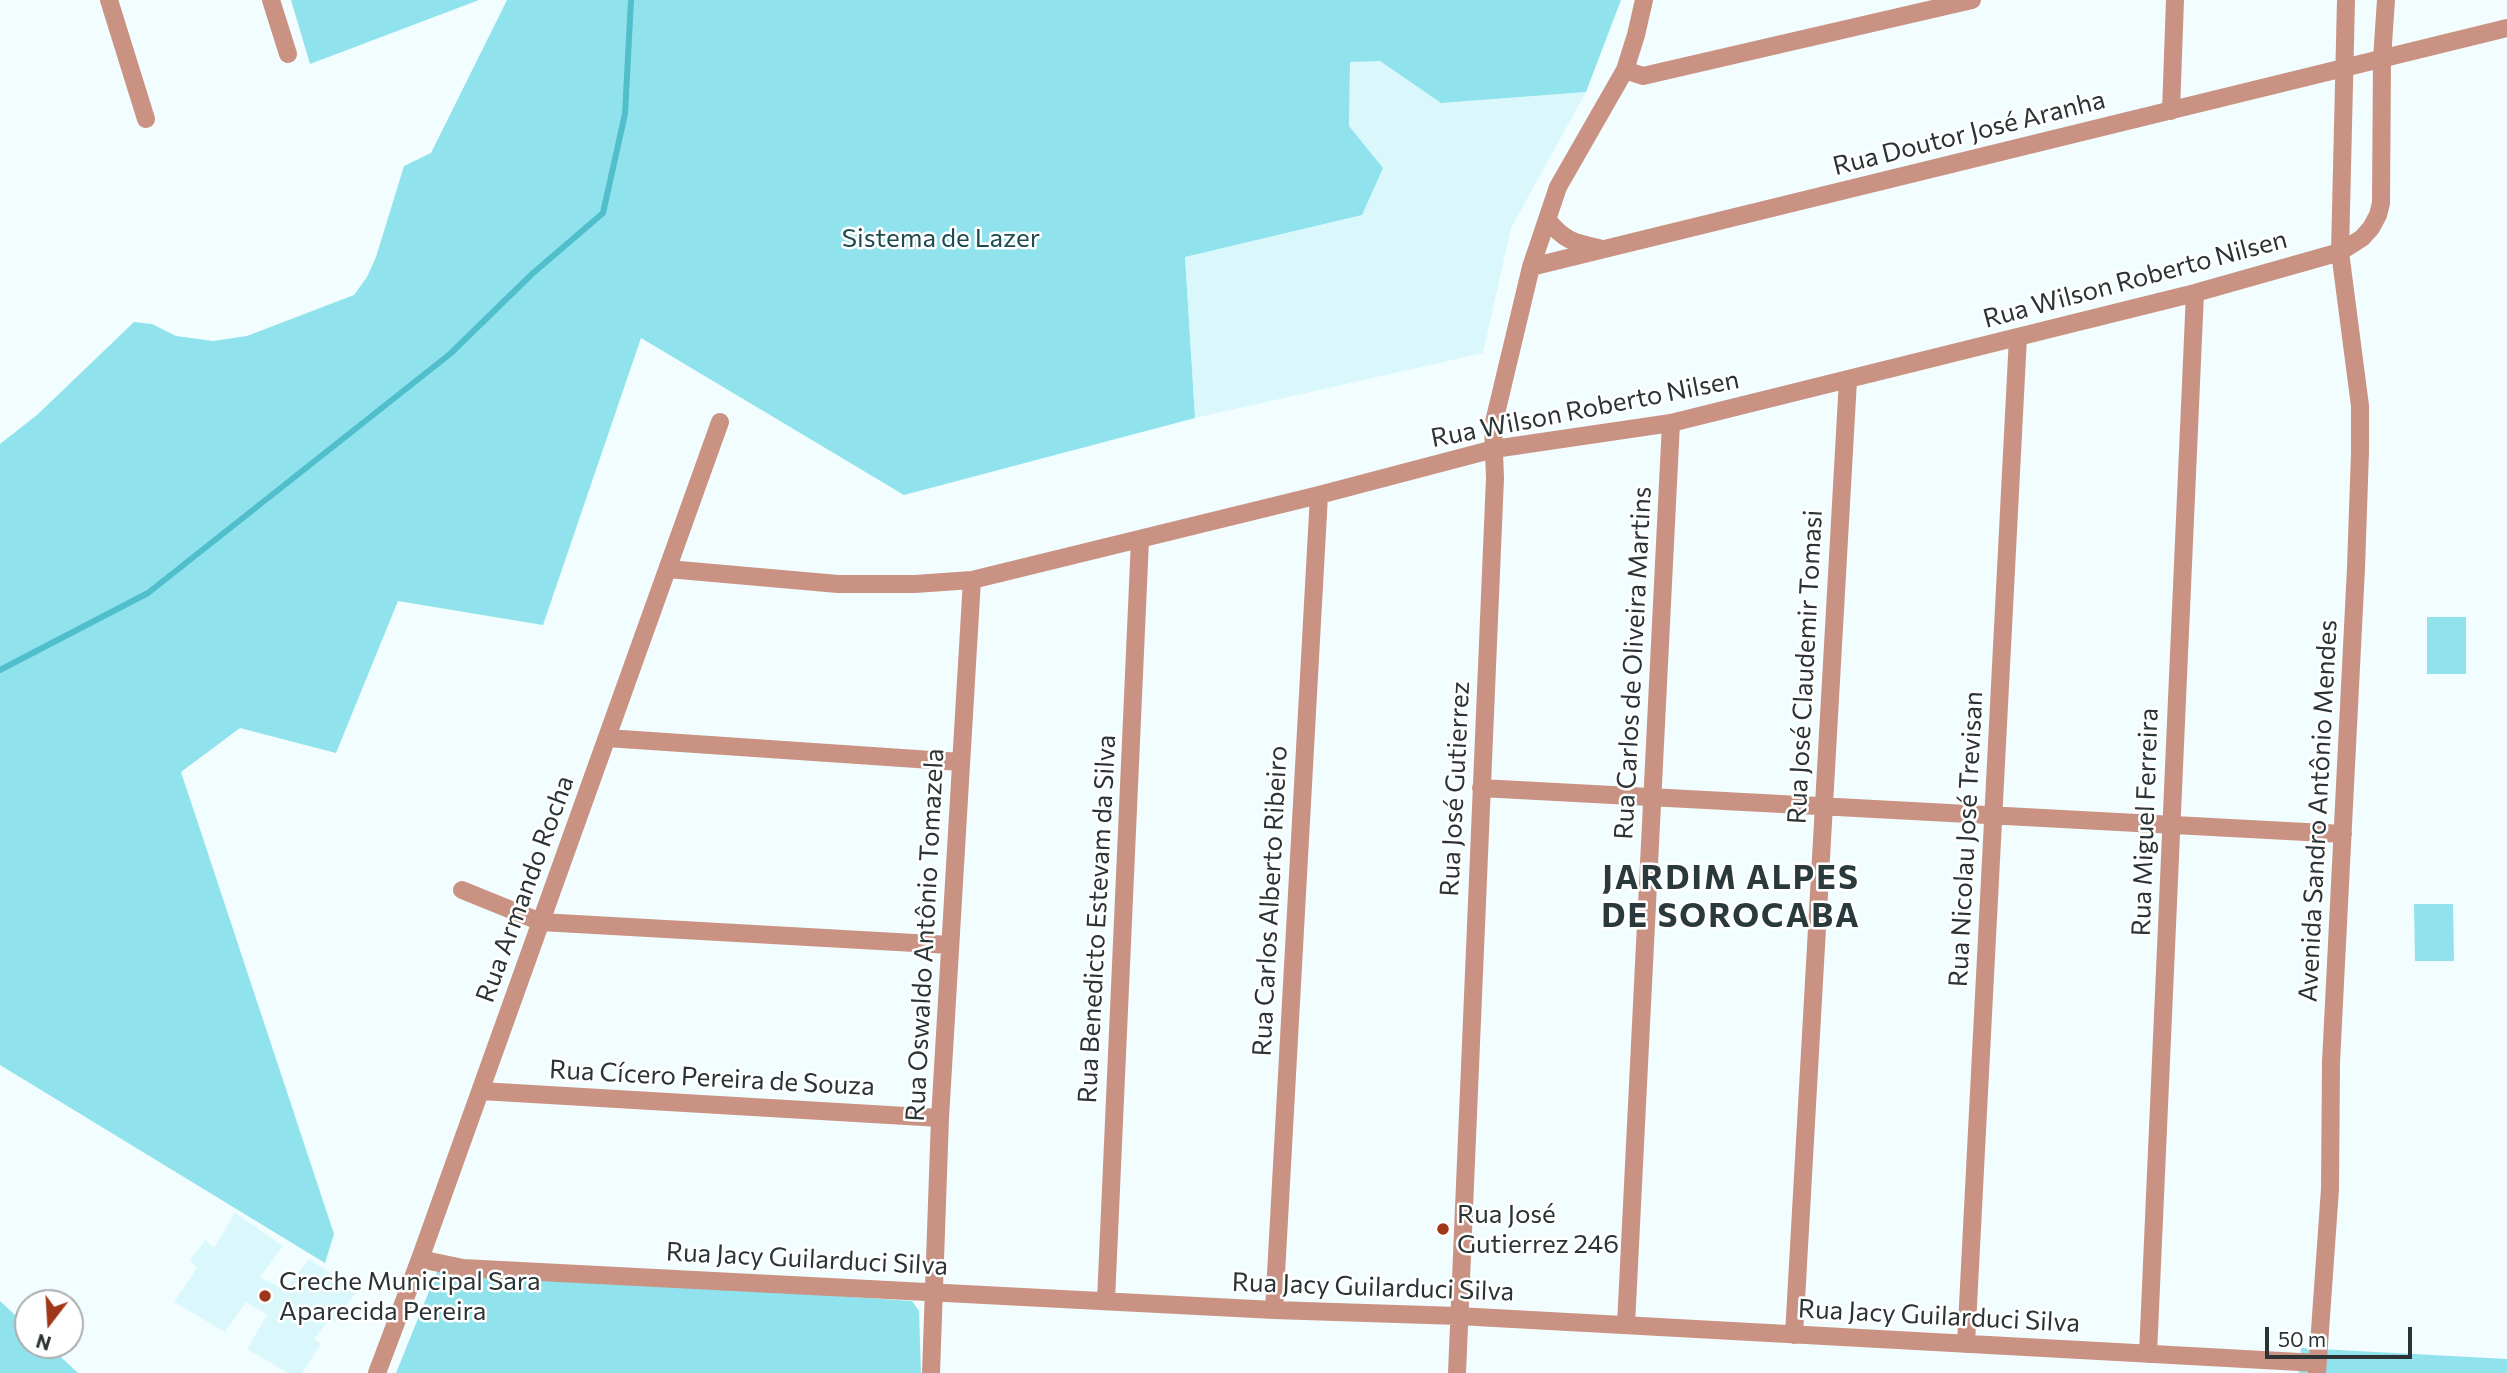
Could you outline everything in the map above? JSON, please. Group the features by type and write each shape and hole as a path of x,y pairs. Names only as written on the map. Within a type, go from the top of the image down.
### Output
{"street":[{"path":"109,0 146,119"},
{"path":"271,0 288,54"},
{"name":"Rua José Gutierrez","path":"1457,1373 1495,478 1493,426 1531,267 1558,187 1625,70 1644,0"},
{"path":"1625,70 1643,76 1972,0"},
{"path":"2171,111 2175,0"},
{"name":"Avenida Sandro Antônio Mendes","path":"2318,1368 2330,1189 2331,1062 2356,582 2360,417 2340,253 2346,0"},
{"path":"2340,253 2362,238 2371,228 2381,203 2382,59 2386,0"},
{"path":"2344,68 2507,28"},
{"name":"Rua Doutor José Aranha","path":"1531,267 2344,68"},
{"path":"2340,216 2345,224 2356,230 2371,228"},
{"name":"Rua Doutor José Aranha","path":"1547,219 1559,234 1577,244 1606,249"},
{"name":"Rua Wilson Roberto Nilsen","path":"668,569 838,584 915,584 972,580 1320,495 1494,449 1671,423 2194,293 2340,253"},
{"name":"Rua Miguel Ferreira","path":"2148,1354 2194,293"},
{"name":"Rua Nicolau José Trevisan","path":"1966,1344 2018,337"},
{"name":"Rua José Claudemir Tomasi","path":"1794,1335 1848,380"},
{"name":"Rua Armando Rocha","path":"377,1373 432,1227 720,422"},
{"name":"Rua Carlos de Oliveira Martins","path":"1626,1325 1671,423"},
{"name":"Rua Carlos Alberto Ribeiro","path":"1274,1310 1320,495"},
{"name":"Rua Benedicto Estevam da Silva","path":"1106,1300 1140,540"},
{"name":"Rua Oswaldo Antônio Tomazela","path":"931,1373 940,1118 972,580"},
{"path":"607,738 961,762"},
{"path":"1481,788 2343,834"},
{"path":"462,890 541,922 950,945"},
{"name":"Rua Cícero Pereira de Souza","path":"481,1091 940,1118"},
{"path":"432,1227 437,1251 463,1268"},
{"name":"Rua Jacy Guilarduci Silva","path":"420,1259 463,1268 1274,1310 1626,1325 2280,1361 2318,1368"}],"shaded area":[{"path":"1350,61 1380,61 1441,103 1586,92 1511,228 1483,353 1195,418 1185,257 1362,215 1382,168 1349,126"},
{"name":"Creche Municipal Sara Aparecida Pereira","path":"235,1213 283,1246 260,1277 285,1290 309,1259 357,1291 334,1323 328,1321 314,1339 321,1344 302,1373 288,1373 247,1349 267,1315 246,1302 225,1332 174,1302 197,1268 190,1261 205,1240 214,1248"}],"green space":[{"path":"291,0 479,0 310,64"},
{"name":"Sistema de Lazer","path":"507,0 1621,0 1586,92 1441,103 1380,61 1350,62 1349,126 1383,168 1362,215 1185,257 1195,418 904,495 641,338 543,625 398,601 336,753 240,728 181,772 334,1234 325,1263 0,1065 0,444 37,415 134,322 152,324 176,336 213,341 247,336 354,295 367,277 376,257 404,166 431,153"},
{"path":"2427,617 2466,617 2466,674 2427,674"},
{"path":"2414,904 2453,904 2454,961 2415,961"},
{"path":"438,1269 912,1301 919,1311 921,1373 396,1373"},
{"path":"0,1301 14,1314 14,1359 63,1359 78,1373 0,1373"},
{"path":"2301,1348 2507,1359 2507,1373 2299,1373"}],"waterway":[{"path":"0,670 148,593 450,354 532,274 603,213 625,114 631,0"}],"place":[{"name":"Rua José Gutierrez 246","path":"1443,1229"},
{"name":"Creche Municipal Sara Aparecida Pereira","path":"265,1296"}],"district":[{"name":"JARDIM ALPES DE SOROCABA","path":"1731,897"}]}
